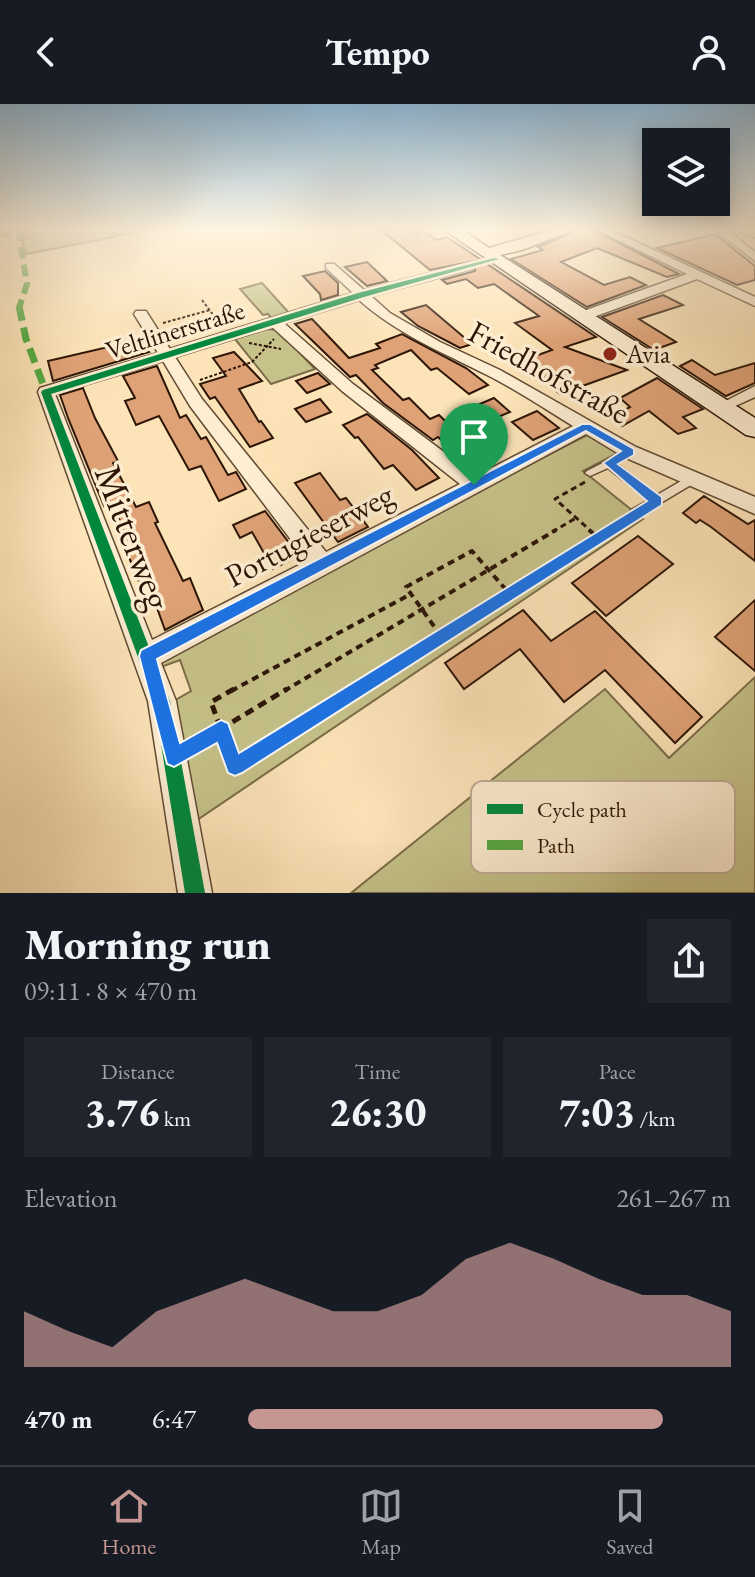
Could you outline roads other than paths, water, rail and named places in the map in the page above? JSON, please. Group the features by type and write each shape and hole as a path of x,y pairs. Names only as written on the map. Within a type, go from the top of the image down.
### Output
{"main road":[{"path":"506,266 755,429"}],"street":[{"name":"Friedhofstraße","path":"330,266 385,316 435,345 495,373 630,452 755,506"},
{"name":"Veltlinerstraße","path":"46,392 278,324 361,295 470,266"},
{"path":"678,266 755,302"},
{"path":"583,316 697,275"},
{"path":"145,321 185,385 322,564"},
{"path":"278,324 309,357 341,384 474,485"},
{"path":"722,407 755,391"},
{"name":"Mitterweg","path":"46,392 162,701 195,893"},
{"name":"Portugieserweg","path":"147,656 586,427"}],"lane":[{"path":"589,477 630,452"},
{"path":"609,463 657,501"},
{"path":"635,513 691,480"}],"place":[{"name":"Avia","path":"610,354"}]}
